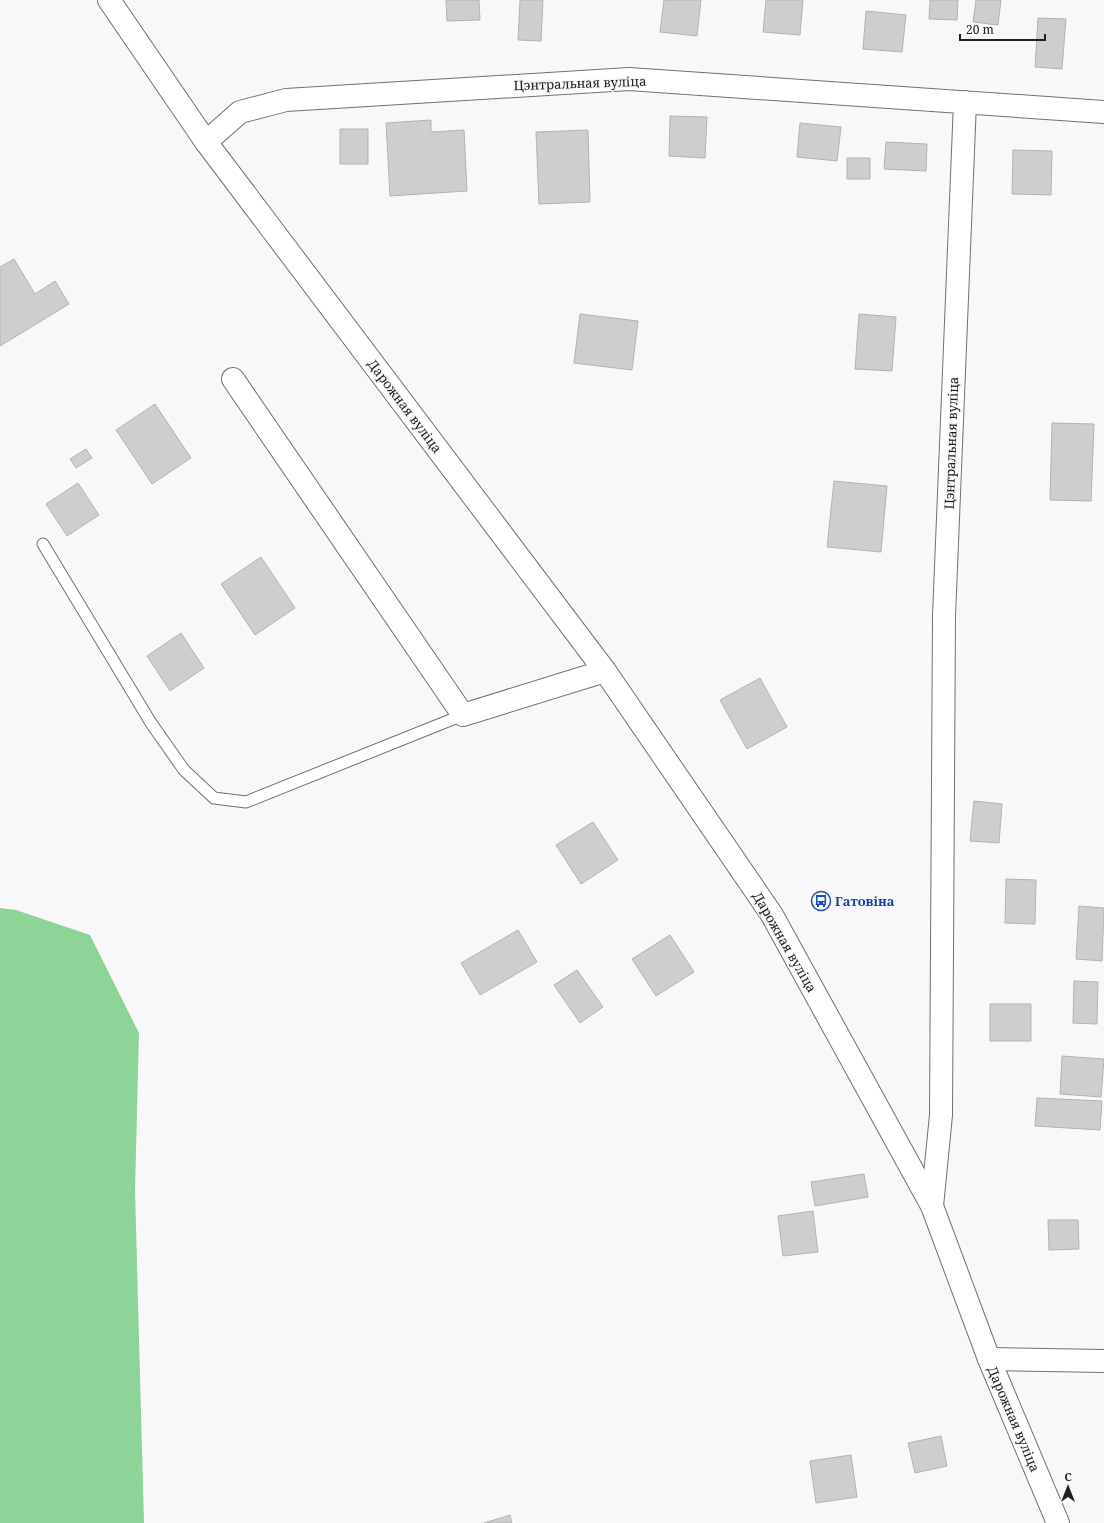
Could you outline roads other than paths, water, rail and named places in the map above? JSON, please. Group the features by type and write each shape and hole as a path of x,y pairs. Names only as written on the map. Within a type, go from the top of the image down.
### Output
{"street":[{"name":"Дарожная вуліца","path":"109,0 206,142 605,671 772,915 932,1206 989,1359 1058,1523"},
{"name":"Цэнтральная вуліца","path":"206,142 240,112 286,100 629,79 1104,112"},
{"name":"Цэнтральная вуліца","path":"943,784 944,616 965,102"},
{"path":"233,379 463,715 605,671"},
{"name":"Дарожная вуліца","path":"932,1206 941,1115 943,784"},
{"name":"Дарожная вуліца","path":"989,1359 1104,1361"}],"lane":[{"path":"43,544 151,723 184,770 214,798 246,802 463,715"}],"place":[{"name":"Гатовіна","path":"821,901"}]}
